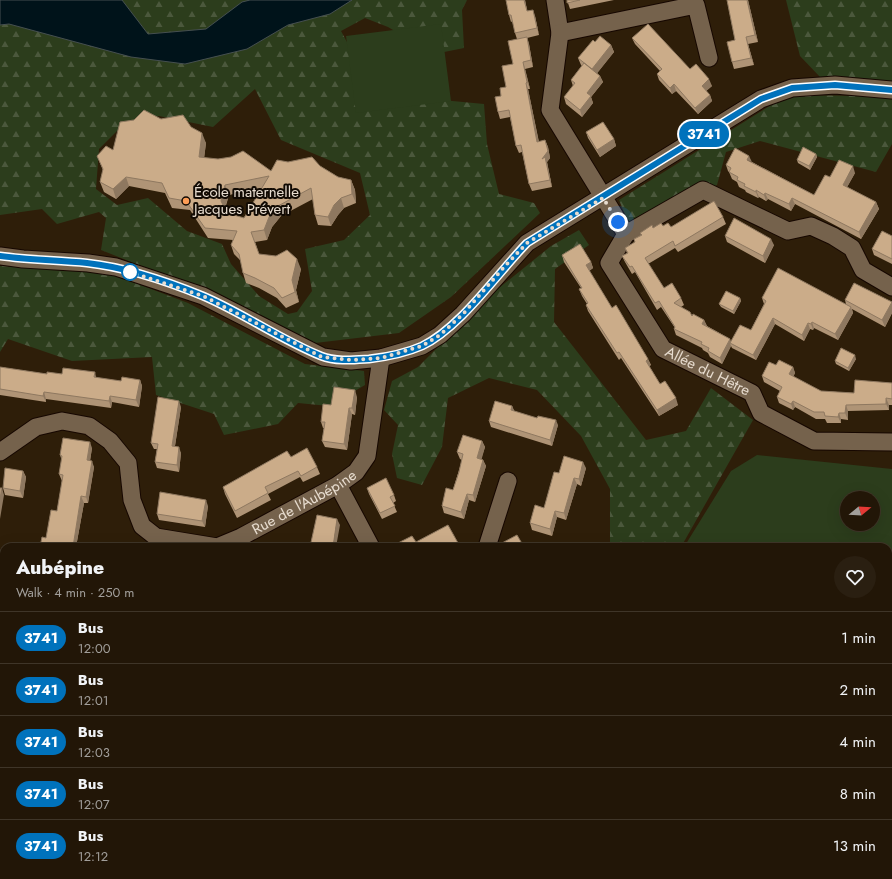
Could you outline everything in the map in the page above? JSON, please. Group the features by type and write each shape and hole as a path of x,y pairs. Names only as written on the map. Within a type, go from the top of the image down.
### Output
{"street":[{"path":"555,0 560,33 550,110 626,234 703,190 788,231 811,226 833,236 852,248 862,270 892,287"},
{"path":"560,33 696,5 709,58"},
{"path":"0,256 88,263 116,268 203,296 322,357 351,360 381,358 422,346 440,335 463,314 527,243 603,198 761,99 792,88 835,85 892,90"},
{"name":"Allée du Hêtre","path":"626,234 609,263 663,349 752,393 761,413 814,441 892,442"},
{"name":"Rue de l'Aubépine","path":"227,543 241,537 338,485 356,472 367,456 381,358"},
{"name":"Rue de l'Aubépine","path":"0,452 36,427 62,420 88,426 110,441 128,463 132,500 142,526 156,537 193,543"},
{"path":"488,543 508,481"},
{"path":"338,485 369,543"}],"green space":[{"path":"0,0 467,0 462,10 464,48 444,52 422,47 388,27 365,18 341,31 361,68 410,97 484,104 487,144 499,194 534,203 540,213 451,297 399,333 315,343 261,321 169,277 101,250 106,218 99,212 57,224 42,209 0,215","holes":["255,89 281,140 360,173 370,215 344,240 305,249 312,291 297,312 288,314 259,296 231,264 222,244 187,231 148,198 117,205 96,189 99,149 122,126 159,116 213,127"]},
{"path":"786,0 892,0 892,87 821,78 800,56"},
{"path":"441,24 451,101 356,113 346,36"},
{"path":"787,95 872,96 892,99 892,144 876,172 760,141 726,152 717,185 629,224 619,200"},
{"path":"579,230 589,245 555,269 554,322 646,440 686,431 711,388 753,420 683,543 610,543 610,489 581,436 537,390 489,378 448,398 442,447 422,485 397,478 392,454 398,425 384,410 392,381 418,367 489,296 551,246"},
{"path":"0,266 109,273 188,303 305,364 364,371 365,385 329,406 298,403 278,424 224,435 214,414 156,395 152,357 72,361 8,339 0,352"},
{"path":"757,455 892,469 892,543 686,543 731,471"}],"shaded area":[{"path":"0,0 122,0 148,34 206,29 242,2 250,0 352,0 330,14 288,25 247,49 185,64 131,57 9,24 0,25"}],"building":[{"path":"506,0 524,0 527,11 533,10 537,28 515,33"},
{"path":"567,0 580,0 567,3"},
{"path":"727,0 747,0 755,35 746,37 751,58 732,62 727,42 735,40"},
{"path":"648,24 690,69 696,64 709,79 702,86 710,95 695,108 674,84 670,88 657,74 662,69 632,38"},
{"path":"600,36 611,45 592,69 578,58 593,40 595,42"},
{"path":"527,37 531,60 523,62 526,83 537,142 545,140 548,151 542,159 545,157 550,180 529,184 521,145 516,146 509,110 498,112 495,97 501,96 500,88 506,87 502,66 513,64 508,41"},
{"path":"584,63 600,76 587,93 591,96 580,110 564,97 575,83 571,80"},
{"path":"144,110 161,119 183,115 191,127 202,133 199,157 218,159 231,157 243,151 271,171 277,160 288,162 312,157 320,166 338,177 351,180 352,194 341,198 334,205 328,217 315,215 311,188 278,206 269,217 264,230 251,232 259,254 276,256 287,250 297,259 292,280 295,292 282,298 274,288 243,273 239,254 231,245 237,231 205,228 186,201 169,198 162,183 126,177 113,189 100,182 103,169 97,156 106,146 113,150 120,122 134,120","holes":["269,176 244,218 227,213 221,201 225,185"]},
{"path":"603,122 614,139 597,150 586,132"},
{"path":"803,147 816,154 809,166 797,160"},
{"path":"735,148 749,156 747,160 814,195 825,175 830,177 839,160 853,166 843,185 876,202 859,232 792,198 789,204 765,193 764,195 756,190 756,192 744,186 745,184 737,180 738,177 729,172 731,168 726,165"},
{"path":"714,201 723,217 675,246 673,241 645,258 664,288 672,283 681,298 674,303 690,312 692,316 693,314 704,320 702,324 730,339 720,358 708,351 709,348 701,344 702,342 674,329 675,327 659,301 655,303 632,266 630,267 622,256 628,253 625,248 635,242 634,239 642,235 640,233 652,225 653,228 661,223 663,226 668,223 671,227"},
{"path":"734,218 771,239 763,256 725,236"},
{"path":"882,231 892,236 892,259 872,249"},
{"path":"580,244 591,262 586,265 612,308 616,305 648,359 646,361 660,384 665,381 676,398 657,410 619,352 617,353 586,305 588,303 579,289 582,288 562,255"},
{"path":"778,268 851,307 835,334 812,322 811,324 808,323 802,335 773,318 753,355 730,343 740,325 751,330 766,301 762,298"},
{"path":"854,283 892,302 882,320 845,300"},
{"path":"726,291 740,298 733,311 719,304"},
{"path":"841,348 855,355 848,368 835,361"},
{"path":"779,360 793,367 789,374 821,391 854,393 855,380 892,383 892,399 886,398 886,404 846,405 845,413 839,413 838,417 825,416 824,412 814,412 793,401 791,404 777,397 782,387 762,376 769,362 776,365"},
{"path":"0,367 47,374 47,372 62,374 63,368 95,372 94,377 121,381 122,377 140,380 136,400 110,396 109,401 44,392 43,396 0,389"},
{"path":"334,387 355,390 352,408 349,408 344,444 322,441 325,422 321,422 323,404 331,405"},
{"path":"158,397 179,401 172,446 179,447 177,465 155,462 158,444 151,443"},
{"path":"495,401 512,406 511,410 537,418 538,416 556,420 550,440 489,421"},
{"path":"463,435 482,441 477,458 483,460 473,495 467,494 461,512 442,506 446,488 453,490 459,472 463,454 457,452"},
{"path":"63,438 90,442 87,460 92,461 86,497 81,496 74,543 41,543 42,537 46,538 51,510 57,511 63,475 59,474 62,456 60,455"},
{"path":"307,448 317,467 301,476 298,471 265,487 268,493 235,511 223,487 287,451 291,457"},
{"path":"564,456 583,462 579,479 574,478 564,513 555,511 550,529 530,523 535,505 544,508 554,472 559,473"},
{"path":"5,468 23,471 20,491 3,488"},
{"path":"386,478 394,495 390,497 395,506 380,513 367,488"},
{"path":"0,488 2,488 0,499"},
{"path":"160,492 206,500 202,521 157,514"},
{"path":"317,515 337,519 334,543 311,543"},
{"path":"448,525 458,543 398,543 412,536 416,542"},
{"path":"517,535 522,543 502,543"}],"bus line":[{"name":"3741","path":"0,256 88,263 116,268 145,276 203,296 322,357 351,360 381,358 422,346 440,335 463,314 527,243 603,198 761,99 792,88 835,85 874,87 892,90"}],"place":[{"name":"École maternelle Jacques Prévert","path":"186,201"}],"route":[{"path":"130,272 203,296 322,357 351,360 381,358 422,346 440,335 463,314 527,243 542,233 603,198 618,222"}]}
